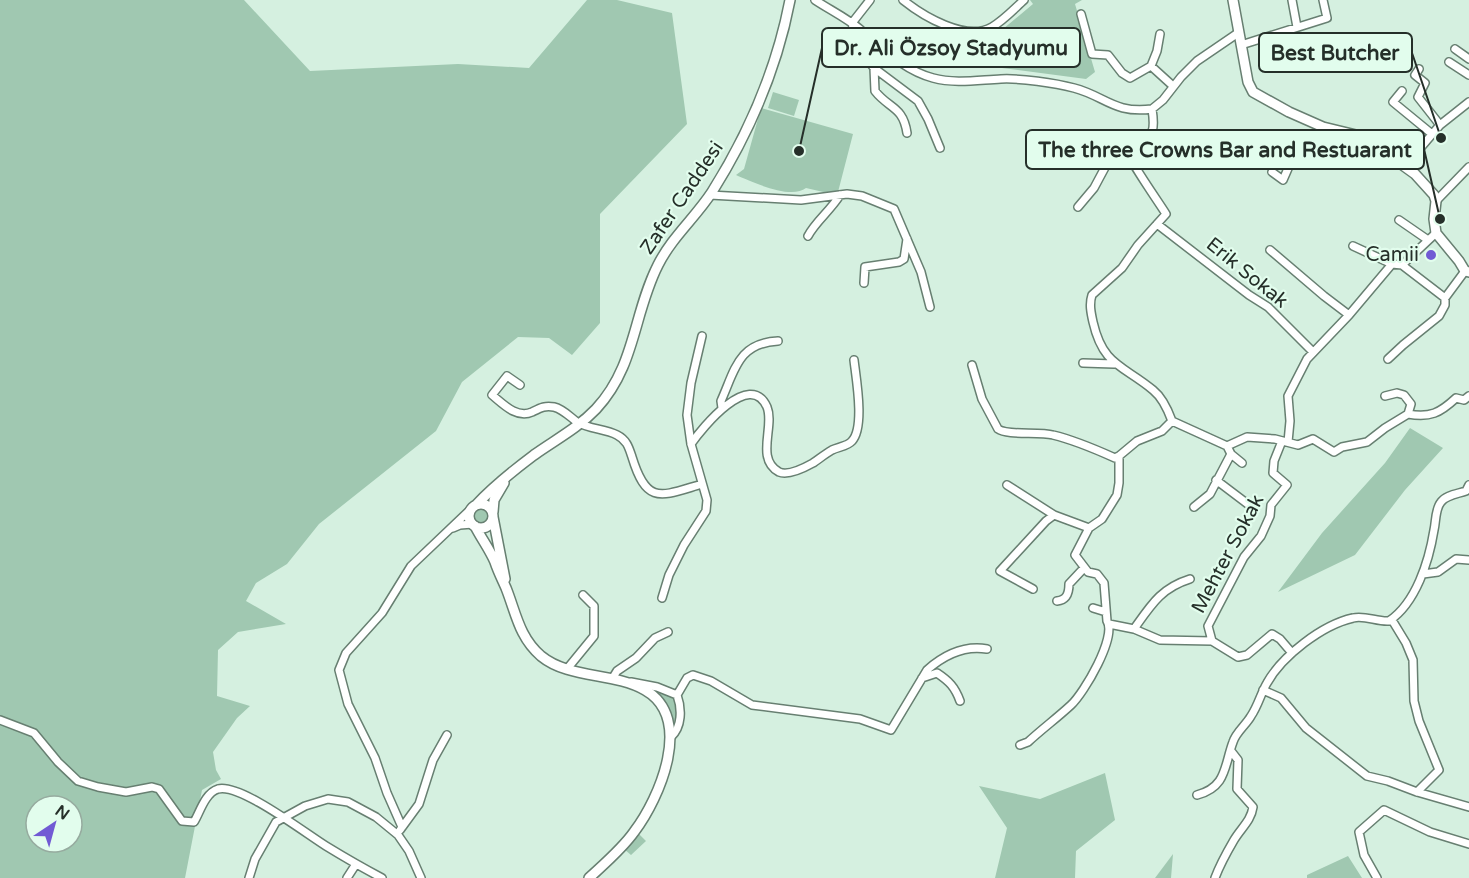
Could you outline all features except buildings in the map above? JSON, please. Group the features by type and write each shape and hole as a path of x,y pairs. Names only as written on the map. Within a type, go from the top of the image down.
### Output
{"street":[{"name":"Zafer Caddesi","path":"402,827 375,758 348,704 339,670 346,653 382,614 411,566 508,476 580,423 596,408 618,378 630,351 657,267 670,242 710,195 735,153 778,51 790,0"},
{"path":"815,0 852,23 914,71 930,78 948,81 1004,79 1076,88 1129,110 1152,108 1163,100 1173,86 1197,62 1240,38 1297,27 1328,18 1323,0"},
{"path":"870,0 852,23 852,29 859,44 874,68 918,101 928,118 940,148"},
{"path":"903,0 934,21 971,31 991,27 1024,0"},
{"path":"1233,0 1248,82 1253,92 1306,121 1356,135 1405,166 1432,191 1436,201 1434,219 1436,233 1467,272 1445,298 1445,305 1439,316 1388,359"},
{"path":"1292,0 1297,27"},
{"path":"1081,14 1092,54 1108,55 1122,73 1130,78 1151,66 1160,34"},
{"path":"1455,49 1469,58"},
{"path":"1449,62 1469,75"},
{"path":"1151,66 1173,86"},
{"path":"874,68 875,91 903,116 907,134"},
{"path":"1419,69 1414,75 1425,83 1418,97 1440,125"},
{"path":"1402,91 1393,102 1432,134"},
{"path":"1405,166 1440,125 1469,102"},
{"path":"1128,152 1152,134 1155,127 1152,108"},
{"path":"1272,172 1283,180 1293,158 1315,139 1323,127"},
{"path":"1397,139 1416,153"},
{"path":"1209,146 1228,162 1236,165 1256,158 1264,147 1293,158"},
{"path":"1078,207 1094,188 1116,151 1120,149 1128,152"},
{"path":"1128,152 1128,158 1144,178 1166,214 1138,245 1122,268 1092,295 1090,300 1094,326 1100,346 1114,364 1155,391 1166,405 1175,423 1227,446 1231,454 1242,463"},
{"path":"1436,201 1469,167"},
{"path":"710,195 801,200 847,194 862,196 894,209 921,272 930,307"},
{"path":"808,237 811,230 832,208 840,195"},
{"path":"1399,220 1428,240"},
{"name":"Erik Sokak","path":"1158,224 1249,295 1268,307 1313,352"},
{"path":"1402,265 1436,233"},
{"path":"864,283 865,267 899,262 904,259 908,239"},
{"path":"1353,246 1392,264 1402,265 1445,298"},
{"path":"1270,250 1349,315"},
{"path":"1285,442 1290,421 1288,396 1296,378 1313,352 1349,315 1392,264"},
{"path":"662,598 669,575 684,545 706,511 707,501 687,425 687,402 702,336"},
{"path":"722,408 721,401 740,359 747,350 758,344 778,341"},
{"path":"691,444 722,408 745,395 752,395 767,407 767,454 770,462 779,472 787,473 809,465 832,450 851,443 854,438 858,426 854,360"},
{"path":"1083,363 1114,364"},
{"path":"972,365 982,399 998,429 1002,432 1053,435 1115,458 1137,441 1175,423"},
{"path":"520,385 507,376 492,396 510,410 526,415 543,406 556,407 580,423 606,431 625,441 643,485 648,491 656,494 669,494 702,484"},
{"path":"1385,396 1397,393 1404,395 1411,404 1408,414"},
{"path":"1227,446 1247,437 1298,445 1313,439 1331,451 1338,451 1342,447 1367,442 1408,414 1430,416 1456,398 1464,400 1469,396"},
{"name":"Mehter Sokak","path":"1212,641 1208,626 1244,557 1261,536 1270,516 1271,505 1287,486 1273,473 1274,461 1285,442"},
{"path":"1194,507 1210,494 1231,454"},
{"path":"1020,745 1028,742 1072,704 1101,657 1108,640 1109,624 1104,583 1097,574 1088,572 1075,555 1089,528 1102,519 1117,495 1119,456"},
{"name":"Zafer Caddesi","path":"493,514 494,500 508,476"},
{"path":"1216,480 1249,506"},
{"path":"1007,485 1054,515 1089,528"},
{"path":"1388,621 1409,602 1423,574 1434,533 1438,506 1448,496 1466,491 1469,485"},
{"path":"506,587 493,514 486,505 474,507 469,517 495,561 506,587 517,624 529,643 552,664 624,682 645,690 664,708 669,720 671,745 661,777 643,820 632,835 589,878"},
{"path":"446,533 460,525 474,525 483,528 488,526 493,514"},
{"path":"1033,589 1000,571 1046,520 1054,515"},
{"path":"1423,574 1438,572 1456,559 1469,560"},
{"path":"1057,601 1065,598 1069,591 1069,584 1084,568"},
{"path":"1134,629 1162,593 1190,579"},
{"path":"567,669 594,636 594,606 583,595"},
{"path":"1093,608 1106,612"},
{"path":"1197,795 1205,793 1222,780 1233,740 1251,717 1263,690 1275,672 1292,653 1318,634 1348,619 1362,617 1388,621 1406,643 1413,660 1414,701 1419,721 1439,770 1417,792"},
{"path":"1109,624 1134,629 1160,640 1212,641 1241,658 1272,634 1280,639 1292,653"},
{"path":"612,679 617,671 636,658 655,638 668,632"},
{"path":"671,737 677,732 680,718 677,695 687,678 693,675 711,681 752,705 860,719 891,730 922,678 934,663 949,654 974,646 987,649"},
{"path":"922,678 937,673 956,690 960,701"},
{"path":"624,682 637,682 677,695"},
{"path":"1263,690 1281,698 1306,728 1367,776 1469,807"},
{"path":"0,720 34,733 42,739 58,762 78,781 98,788 126,792 152,787 159,789 182,821 194,822 207,797 220,788 228,789 285,818 382,878"},
{"path":"398,835 419,804 433,760 447,735"},
{"path":"1215,878 1235,837 1248,822 1253,807 1238,789 1238,760 1230,752"},
{"path":"249,878 255,859 276,822 306,806 328,799 348,802 376,817 398,835 410,850 421,878"},
{"path":"1377,878 1364,855 1359,832 1384,810 1430,832 1469,844"},
{"path":"347,878 356,864"}],"green space":[{"path":"0,0 244,0 310,71 458,64 529,68 587,0 617,0 672,13 687,124 600,214 600,323 572,355 549,338 518,337 462,382 436,431 319,524 287,564 256,583 246,601 286,624 238,632 218,650 217,696 250,706 237,718 213,752 216,770 221,779 202,790 185,878 0,878"},
{"path":"1030,0 1082,0 1075,4 1095,72 1086,79 1002,68 991,39 1033,4"},
{"path":"773,92 799,100 794,116 768,108"},
{"path":"761,108 853,134 838,192 832,194 806,188 791,192 781,191 736,175 744,169"},
{"path":"1410,428 1443,448 1405,490 1355,555 1278,592 1322,533 1385,463"},
{"path":"481,507 488,509 490,516 488,523 481,525 474,523 472,516 474,509"},
{"path":"646,686 675,697 678,713 675,730 672,716 666,705"},
{"path":"1105,773 1115,820 1076,851 1075,878 995,878 1007,828 979,786 1040,799"},
{"path":"639,834 646,841 631,855 624,849"},
{"path":"1173,854 1171,878 1155,878"},
{"path":"1348,856 1362,878 1307,878 1307,875"}],"place":[{"name":"Best Butcher","path":"1441,138"},
{"name":"Dr. Ali Özsoy Stadyumu","path":"799,151"},
{"name":"The three Crowns Bar and Restuarant","path":"1440,219"},
{"name":"Camii","path":"1431,255"}]}
